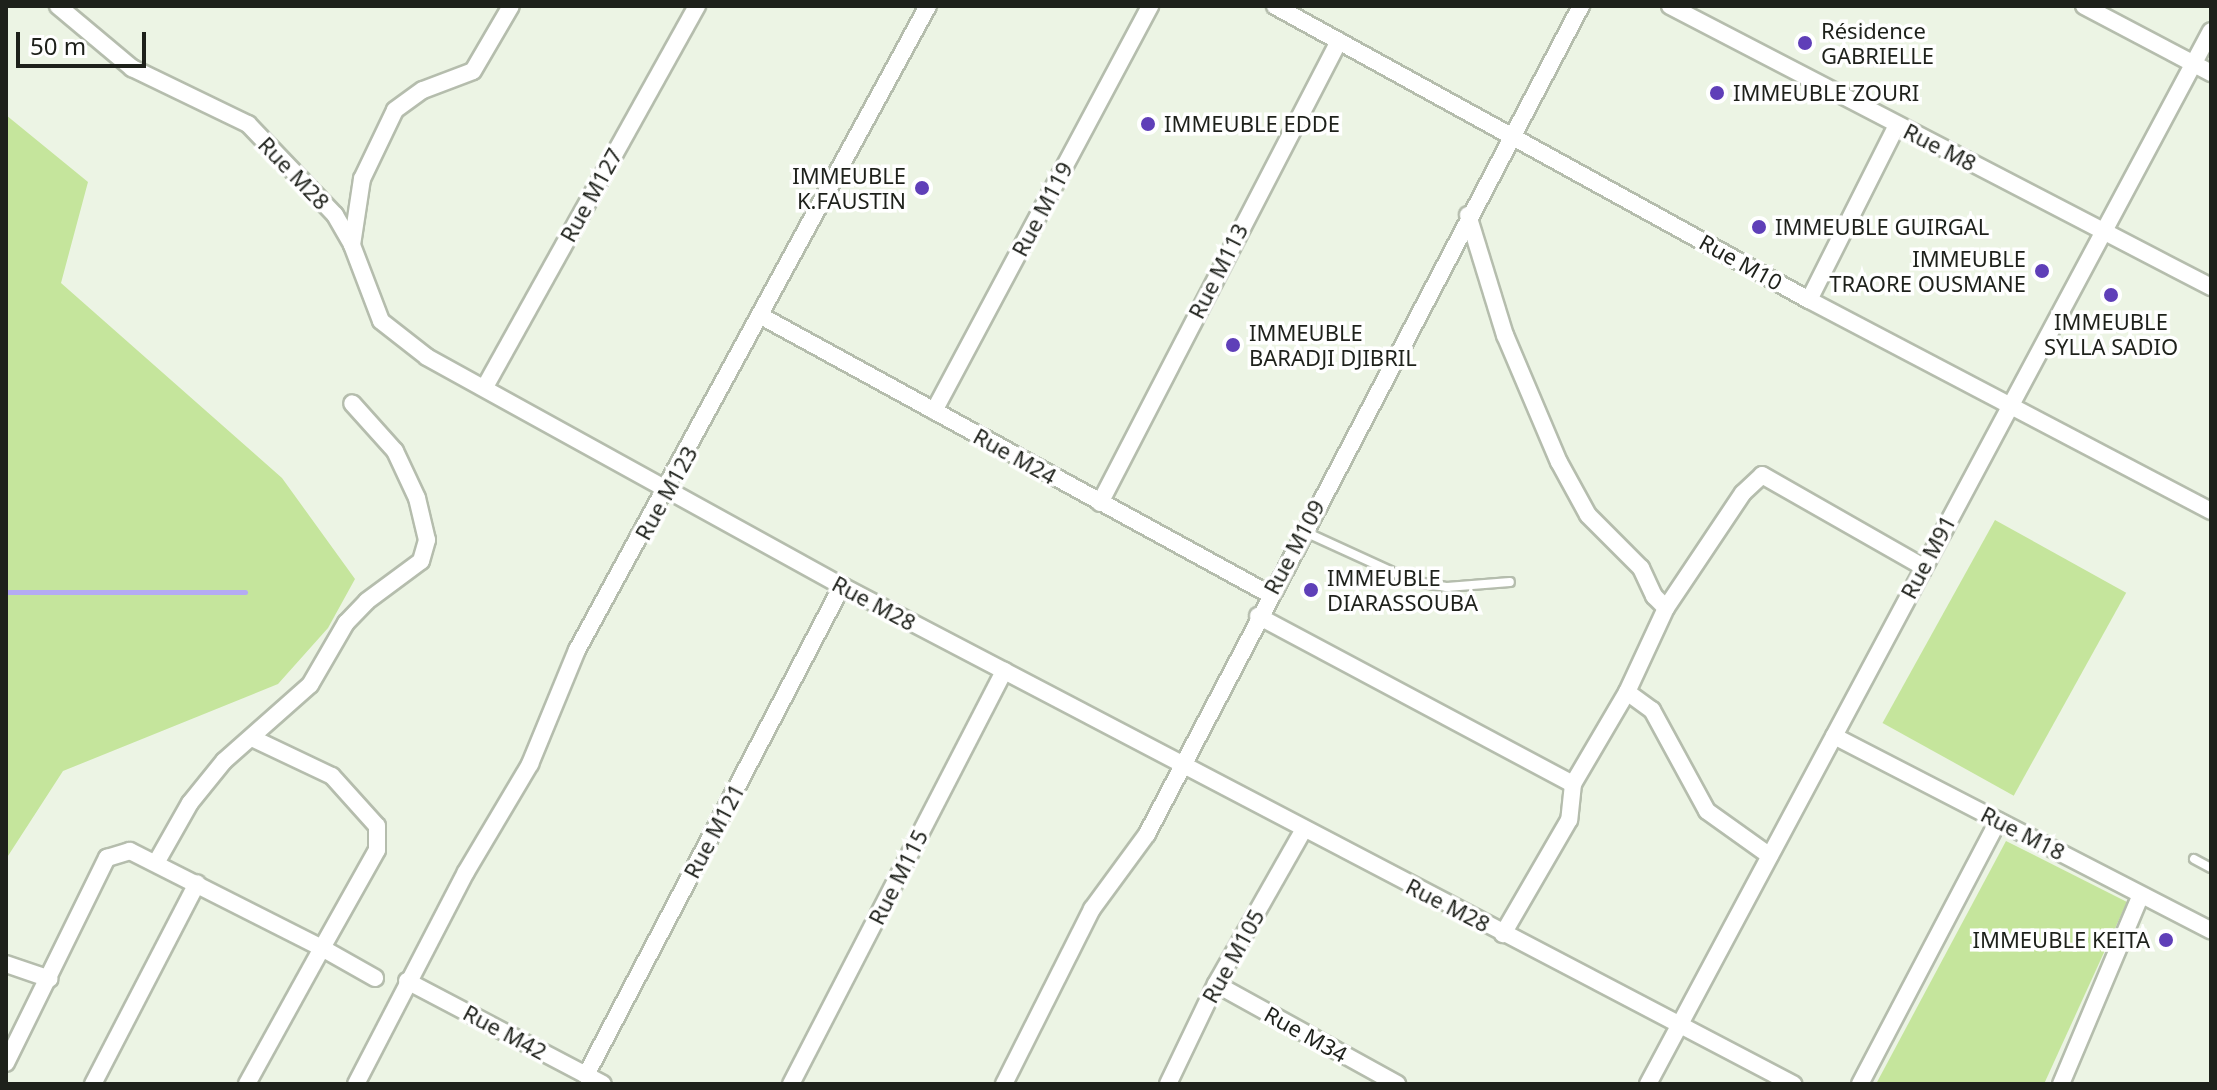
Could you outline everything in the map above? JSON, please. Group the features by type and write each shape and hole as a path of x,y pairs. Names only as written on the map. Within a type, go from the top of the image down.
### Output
{"street":[{"name":"Rue M28","path":"58,6 132,68 248,124 310,185 352,245 381,321 427,357 486,385 667,491 842,586 1182,763 1303,831 1793,1084"},
{"path":"352,245 362,179 395,110 423,90 473,71 511,6"},
{"name":"Rue M127","path":"486,385 697,6"},
{"name":"Rue M123","path":"356,1084 407,981 530,764 577,650 667,491 928,6"},
{"name":"Rue M119","path":"934,411 1150,6"},
{"name":"Rue M10","path":"1275,6 1809,300 2211,511"},
{"name":"Rue M109","path":"1004,1084 1092,909 1147,834 1269,594 1581,6"},
{"name":"Rue M8","path":"1670,6 2211,287"},
{"path":"2084,6 2211,73"},
{"name":"Rue M91","path":"1648,1084 2211,31"},
{"name":"Rue M113","path":"1100,503 1339,41"},
{"path":"1809,300 1897,125"},
{"path":"1468,215 1505,335 1559,462 1588,515 1641,568 1666,608"},
{"name":"Rue M24","path":"761,316 1269,594"},
{"path":"156,863 190,803 224,761 254,739 310,685 346,623 421,561 427,540 417,498 395,451 352,403"},
{"path":"1503,934 1569,820 1573,784 1627,692 1666,608 1743,493 1762,475 1923,567"},
{"name":"Rue M121","path":"586,1075 842,586"},
{"path":"1258,616 1573,784"},
{"name":"Rue M115","path":"791,1084 1004,671"},
{"path":"1627,692 1652,710 1707,811 1770,856"},
{"name":"Rue M18","path":"1834,736 2211,931"},
{"path":"247,1084 377,850 377,826 332,776 254,739"},
{"path":"1860,1084 1998,821"},
{"name":"Rue M105","path":"1168,1084 1216,984 1303,831"},
{"path":"6,1063 107,858 130,851 197,883 375,978"},
{"path":"93,1084 197,883"},
{"path":"2061,1084 2141,895"},
{"path":"6,964 50,979"},
{"name":"Rue M42","path":"407,981 603,1084"},
{"name":"Rue M34","path":"1216,984 1397,1084"}],"lane":[{"path":"1303,531 1412,581 1447,587 1510,582"},
{"path":"2194,859 2211,868"}],"green space":[{"path":"6,115 88,182 61,283 282,478 355,579 328,628 278,684 63,771 6,859"},
{"path":"1995,520 2126,593 2014,796 1883,723"},
{"path":"2006,841 2127,902 2044,1084 1876,1084"}],"waterway":[{"path":"6,592 245,592"}],"place":[{"name":"Résidence GABRIELLE","path":"1805,43"},
{"name":"IMMEUBLE ZOURI","path":"1717,93"},
{"name":"IMMEUBLE EDDE","path":"1148,124"},
{"name":"IMMEUBLE K.FAUSTIN","path":"922,188"},
{"name":"IMMEUBLE GUIRGAL","path":"1759,227"},
{"name":"IMMEUBLE TRAORE OUSMANE","path":"2042,271"},
{"name":"IMMEUBLE SYLLA SADIO","path":"2111,295"},
{"name":"IMMEUBLE BARADJI DJIBRIL","path":"1233,345"},
{"name":"IMMEUBLE DIARASSOUBA","path":"1311,590"},
{"name":"IMMEUBLE KEITA","path":"2166,940"}]}
